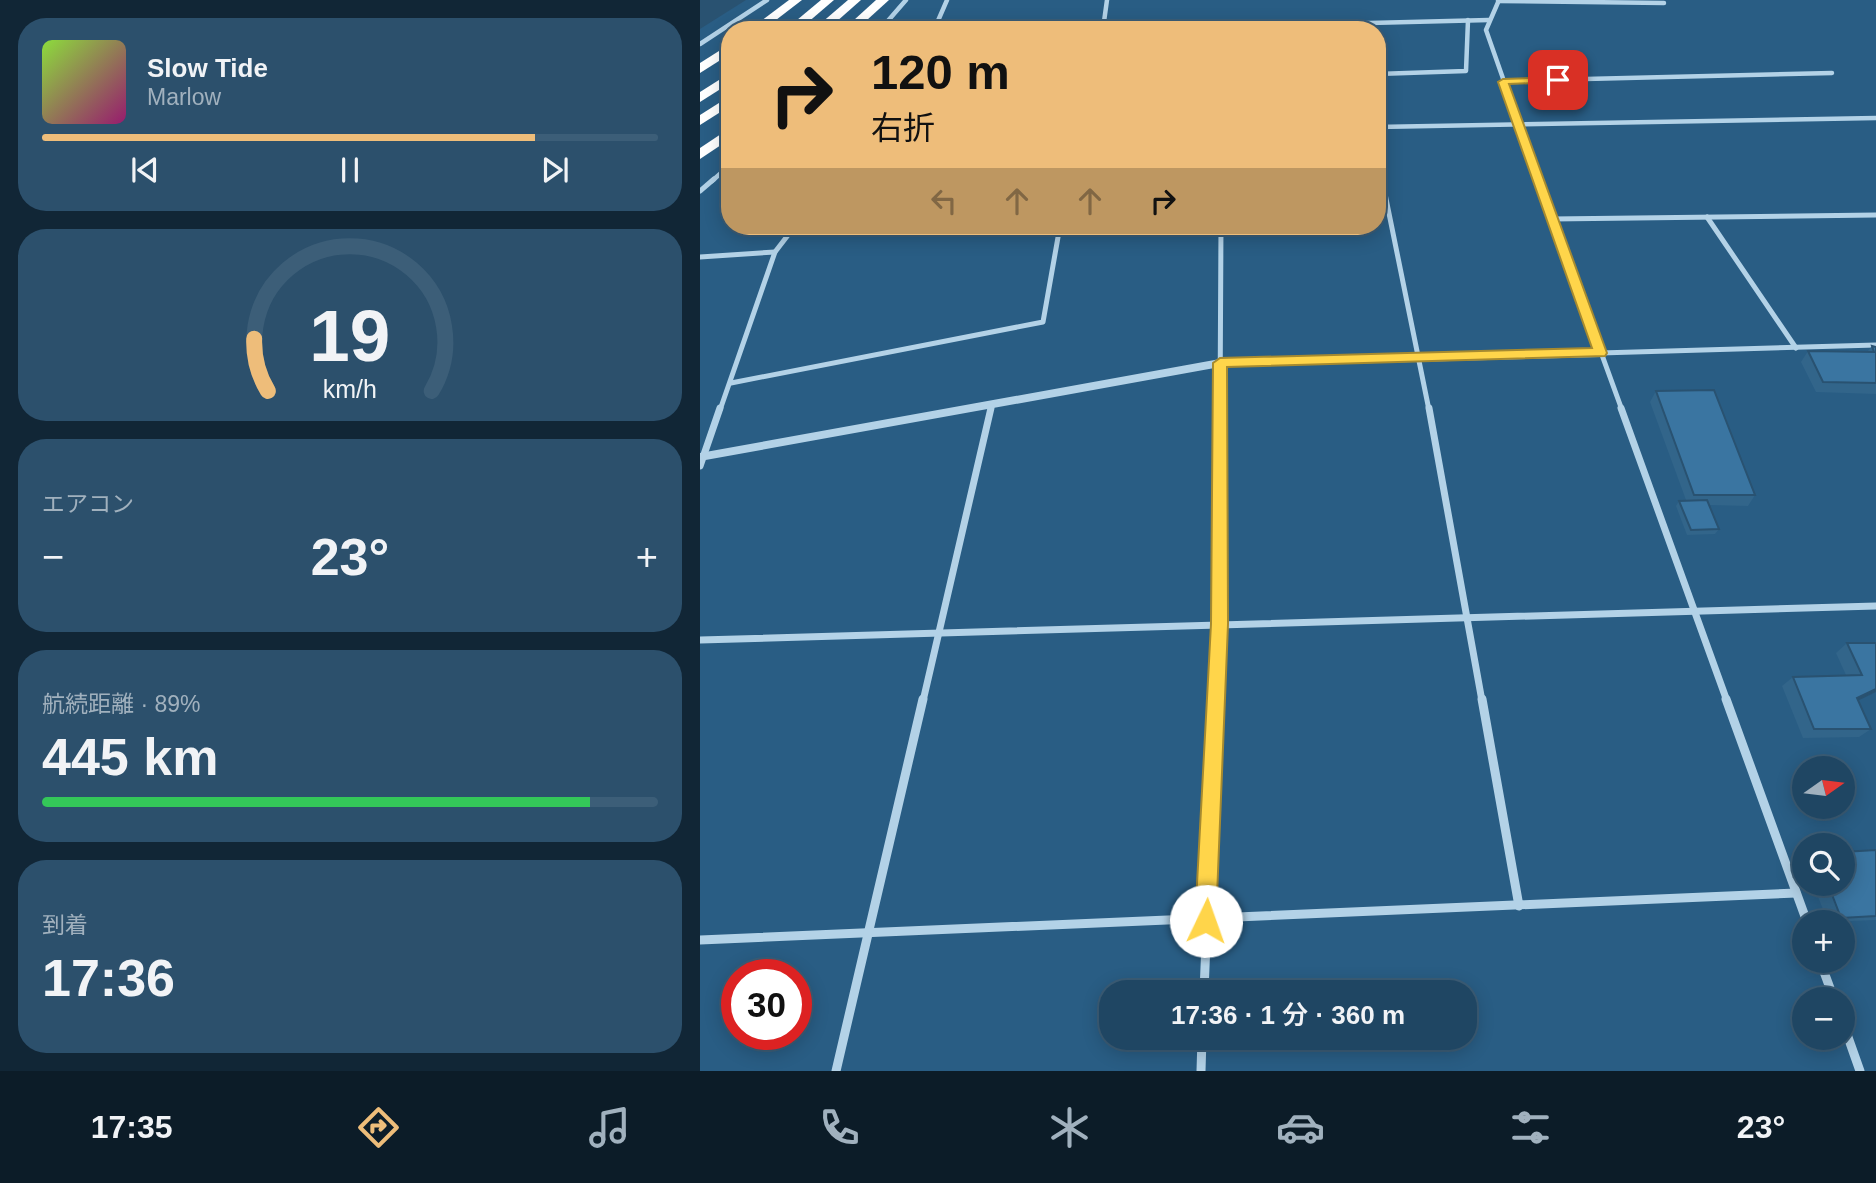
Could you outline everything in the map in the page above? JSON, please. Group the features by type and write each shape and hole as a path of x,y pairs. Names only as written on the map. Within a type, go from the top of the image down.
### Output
{"highway":[{"path":"767,21 796,0"},
{"path":"802,21 828,0"},
{"path":"830,21 855,0"},
{"path":"859,21 883,0"},
{"path":"700,69 721,54"},
{"path":"700,98 721,83"},
{"path":"700,121 721,106"},
{"path":"700,155 721,139"}],"street":[{"path":"735,21 767,0"},
{"path":"888,21 906,0"},
{"path":"938,21 947,0"},
{"path":"1103,21 1107,0"},
{"path":"1664,2 1499,0 1486,30 1792,883"},
{"path":"1386,74 1466,71 1468,20"},
{"path":"1386,23 1489,20"},
{"path":"700,44 721,30"},
{"path":"1503,82 1832,73"},
{"path":"1386,127 1876,118"},
{"path":"700,191 721,173"},
{"path":"1386,198 1420,358 1519,906"},
{"path":"1552,219 1876,215"},
{"path":"1707,217 1796,348"},
{"path":"701,460 731,383 775,252 787,235"},
{"path":"731,383 1044,322 1058,235"},
{"path":"1204,980 1220,624 1221,235"},
{"path":"700,257 775,252"},
{"path":"701,460 1220,363 1876,345"},
{"path":"836,1071 992,405"},
{"path":"700,640 1876,606"},
{"path":"700,940 1206,921 1792,894"},
{"path":"1202,1050 1202,1071"},
{"path":"1853,1050 1860,1071"}],"building":[{"path":"1872,346 1876,347 1876,383 1823,382 1808,351 1874,352"},
{"path":"1714,390 1755,495 1694,495 1656,391"},
{"path":"1707,500 1719,529 1691,530 1679,501"},
{"path":"1847,643 1876,643 1876,689 1857,698 1871,729 1814,729 1793,677 1862,675"},
{"path":"1876,850 1876,916 1855,917 1855,910 1838,910 1833,896 1855,896 1855,851"}],"route":[{"path":"1206,921 1220,624 1220,363 1600,353 1503,82 1558,80"}]}
